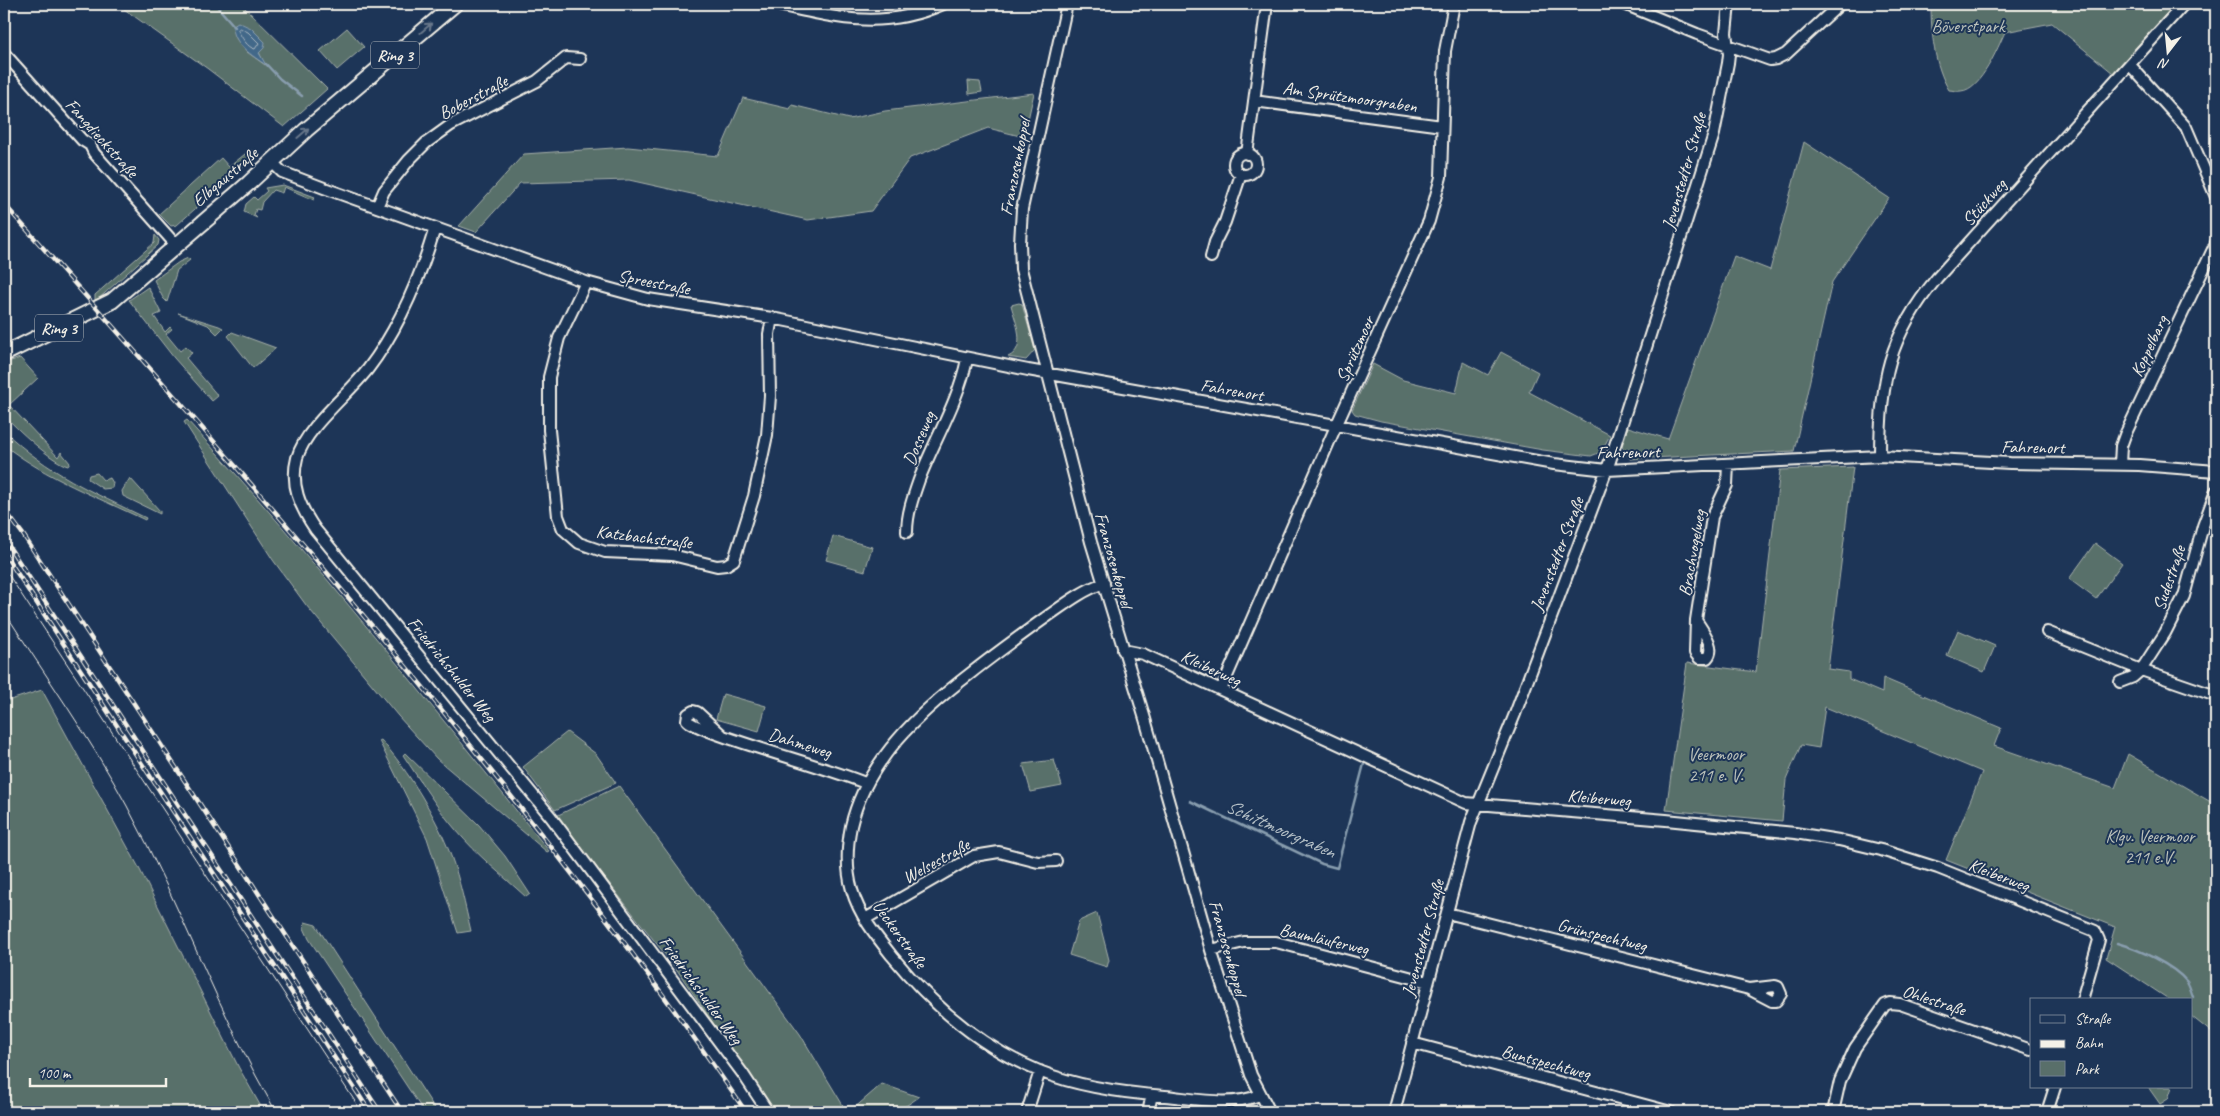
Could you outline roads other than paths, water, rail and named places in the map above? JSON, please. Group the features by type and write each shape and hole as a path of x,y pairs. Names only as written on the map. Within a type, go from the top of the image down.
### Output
{"main road":[{"name":"Elbgaustraße","path":"4,354 103,306 145,274 176,244 272,162 306,130 455,4"}],"street":[{"path":"774,4 866,21 898,18 924,12 943,4"},
{"name":"Franzosenkoppel","path":"1067,4 1027,185 1020,232 1021,269 1104,583 1150,736 1210,950 1240,1044 1260,1095 1270,1112"},
{"path":"1211,257 1241,174 1235,169 1235,161 1240,155 1247,154 1267,4"},
{"name":"Sprützmoor","path":"1221,690 1430,221 1441,177 1445,50 1454,4"},
{"path":"1624,4 1728,46 1770,60 1786,54 1840,4"},
{"name":"Jevenstedter Straße","path":"1394,1112 1471,822 1515,714 1607,470 1714,134 1728,63 1726,33 1729,4"},
{"name":"Stückweg","path":"1880,456 1881,400 1887,368 1896,339 1912,309 1937,278 2184,4"},
{"name":"Fangdieckstraße","path":"4,53 82,140 90,145 94,153 176,244"},
{"name":"Boberstraße","path":"377,208 384,191 396,175 420,149 438,134 460,119 537,81 566,58 580,58"},
{"path":"2130,65 2186,127 2216,197"},
{"name":"Am Sprützmoorgraben","path":"1254,101 1442,126"},
{"name":"Spreestraße","path":"272,162 282,172 377,208 586,282 638,297 772,318 1048,374"},
{"name":"Friedrichshulder Weg","path":"436,228 409,299 385,346 359,381 303,442 295,470 297,497 315,529 551,816 743,1074 768,1112"},
{"name":"Koppelbarg","path":"2120,464 2120,446 2216,243"},
{"name":"Katzbachstraße","path":"586,282 555,352 549,377 548,402 549,430 560,523 572,539 594,550 672,555 717,566 726,565 734,560 754,496 768,435 772,318"},
{"name":"Dosseweg","path":"907,532 907,520 913,497 961,381 967,359"},
{"name":"Fahrenort","path":"1048,374 1540,462 1607,470 1880,456 2010,463 2120,464 2216,471"},
{"name":"Brachvogelweg","path":"1696,620 1712,517 1727,484 1728,464"},
{"name":"Sudestraße","path":"2120,682 2133,677 2141,670 2165,633 2184,596 2203,526 2216,491"},
{"name":"Ueckerstraße","path":"1104,583 1084,591 941,696 902,734 867,784 851,826 848,857 852,891 866,919 885,948 930,999 979,1038 1040,1072 1095,1087 1152,1095 1236,1102 1260,1095"},
{"path":"2047,632 2141,670 2212,694"},
{"name":"Kleiberweg","path":"1123,650 1142,654 1466,803 1794,833 1839,840 1881,850 1938,868 2095,932 2099,940 2083,998"},
{"name":"Dahmeweg","path":"722,735 850,776 867,784"},
{"name":"Welsestraße","path":"866,919 974,856 999,852 1038,862 1056,861"},
{"name":"Grünspechtweg","path":"1447,913 1749,989"},
{"name":"Baumläuferweg","path":"1210,950 1244,942 1276,942 1428,982"},
{"name":"Ohlestraße","path":"1833,1112 1846,1065 1880,1009 1890,1003 1900,1004 2030,1050"},
{"name":"Buntspechtweg","path":"1412,1043 1671,1112"},
{"path":"1027,1112 1040,1072"},
{"path":"2047,1112 2055,1088"},
{"path":"1148,1112 1152,1095"}],"water":[{"path":"238,22 251,28 265,42 264,48 259,53 266,65 244,49 236,38 233,25"}],"waterway":[{"path":"215,4 235,27"},
{"path":"266,64 280,79 302,96"},
{"name":"Schittmoorgraben","path":"1190,801 1322,864 1337,868 1365,760"},
{"path":"2117,943 2145,953 2174,970 2187,982 2193,997"}],"tram line":[{"path":"4,568 362,1112"},
{"path":"4,611 83,732 127,806 165,882 236,1037 276,1112"}],"railway":[{"path":"4,204 294,534 389,646 573,875 661,992 746,1112"},
{"path":"4,509 22,533 402,1112"},
{"path":"4,539 380,1112"},
{"path":"4,553 370,1112"}],"park label":[{"name":"Böverstpark","path":"1968,26"},
{"name":"Veermoor 211 e. V.","path":"1716,764"},
{"name":"Klgv. Veermoor 211 e.V.","path":"2150,846"}]}
